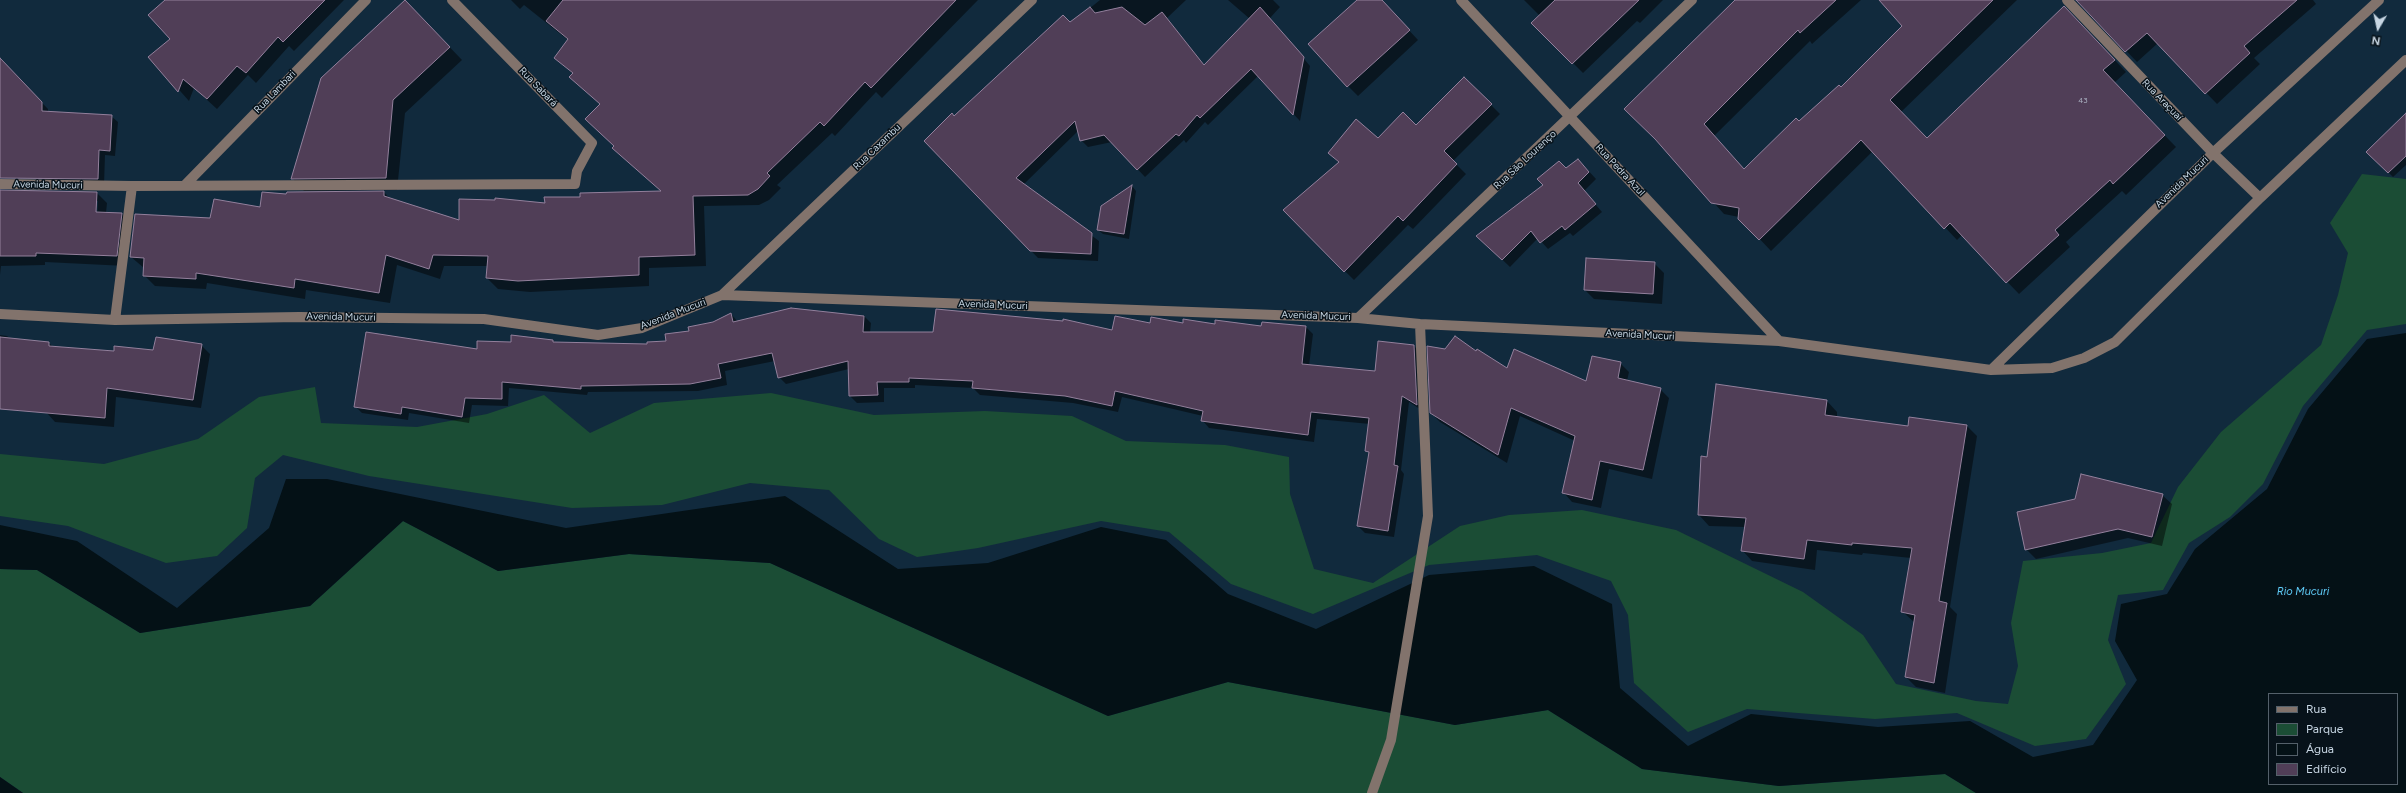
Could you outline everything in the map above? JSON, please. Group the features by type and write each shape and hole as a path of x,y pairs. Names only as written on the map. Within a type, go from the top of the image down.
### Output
{"street":[{"name":"Rua Lambari","path":"185,185 366,0"},
{"name":"Rua Sabará","path":"452,0 592,143 577,171 576,184"},
{"name":"Rua Caxambu","path":"722,295 1032,0"},
{"name":"Rua Pedra Azul","path":"1461,0 1778,341"},
{"name":"Rua São Lourenço","path":"1358,318 1571,117 1692,0"},
{"name":"Rua Araçuaí","path":"2067,0 2213,153 2260,198"},
{"name":"Avenida Mucuri","path":"1991,370 2213,153 2379,0"},
{"name":"Avenida Mucuri","path":"0,314 115,320 299,317 484,319 598,334 642,328 722,295 1358,318 1420,324 1778,341 1991,370 2052,368 2084,358 2115,342 2260,198 2406,60"},
{"name":"Avenida Mucuri","path":"0,184 132,186 576,184"},
{"path":"115,320 132,186"},
{"path":"1372,793 1390,740 1428,516 1420,324"}],"green space":[{"path":"2362,174 2406,179 2406,324 2367,330 2303,406 2263,484 2230,517 2189,543 2163,590 2118,595 2108,640 2126,684 2086,739 2035,746 1957,713 1875,719 1747,709 1688,732 1634,683 1628,615 1611,581 1537,555 1429,565 1313,614 1231,584 1169,532 1101,521 978,548 917,557 879,539 829,490 750,483 662,505 572,508 369,476 283,455 255,478 247,528 217,556 166,563 68,526 0,516 0,454 104,464 198,439 259,397 315,387 321,423 417,427 487,414 544,395 590,433 654,403 771,393 874,415 985,411 1072,416 1126,441 1225,445 1289,457 1290,494 1314,569 1373,583 1460,526 1509,515 1582,510 1676,530 1803,592 1863,635 1896,684 1976,701 2008,704 2018,666 2011,623 2023,561 2102,553 2151,543 2178,487 2221,432 2321,345 2338,295 2348,253 2330,223"},
{"path":"403,521 498,571 629,554 770,563 1108,716 1228,682 1455,725 1548,710 1642,769 1779,786 1945,774 1976,793 23,793 0,777 0,569 37,570 140,633 310,606"}],"water":[{"name":"Rio Mucuri","path":"2406,333 2406,793 1976,793 1945,774 1779,786 1642,769 1548,710 1455,725 1228,682 1108,716 770,563 629,554 498,571 403,521 310,606 140,633 37,570 0,569 0,525 77,541 177,608 269,528 286,479 327,479 566,528 785,496 898,569 988,563 1101,527 1166,540 1228,594 1316,629 1429,575 1534,566 1612,604 1620,688 1688,746 1751,714 1878,727 1970,721 2033,757 2093,745 2137,680 2115,641 2121,604 2167,594 2195,549 2267,489 2308,409 2367,339"},
{"path":"0,777 23,793 0,793"}],"building":[{"path":"165,0 325,0 283,42 278,37 246,73 237,66 207,99 183,79 178,92 148,57 170,39 148,15"},
{"path":"405,0 450,47 393,100 386,178 291,179 321,78"},
{"path":"563,0 956,0 871,88 865,82 824,126 820,122 767,173 770,176 758,189 748,195 693,196 695,255 639,257 639,275 518,281 486,278 488,256 433,255 429,269 386,255 379,293 295,279 294,288 196,273 196,279 143,276 144,258 130,257 135,214 210,218 214,199 260,207 262,192 286,194 287,192 384,191 384,196 459,220 459,199 495,200 495,198 545,203 544,197 580,197 580,193 661,191 612,148 614,146 585,119 600,104 569,77 573,73 554,58 568,39 546,21"},
{"path":"1357,0 1382,0 1410,30 1347,87 1308,44"},
{"path":"1555,0 1639,0 1572,64 1531,23"},
{"path":"1735,0 1836,0 1800,33 1798,30 1704,124 1744,169 1796,118 1799,121 1839,85 1841,87 1902,26 1879,0 1993,0 1890,100 1927,138 2064,6 2115,60 2103,70 2165,135 2113,184 2110,180 2055,230 2059,235 2006,283 1950,223 1944,229 1861,140 1759,240 1738,219 1739,208 1711,203 1655,139 1624,109"},
{"path":"2076,0 2297,0 2244,46 2250,53 2205,94 2147,33 2125,52"},
{"path":"1090,7 1095,13 1122,7 1145,25 1162,12 1204,65 1260,7 1304,57 1293,115 1251,69 1200,118 1197,115 1179,136 1176,134 1137,170 1104,135 1080,141 1075,121 1016,178 1092,233 1091,254 1030,251 924,141 952,113 954,116 1063,15 1070,22"},
{"path":"0,58 42,102 42,111 112,115 110,151 99,150 98,179 0,178"},
{"path":"1464,77 1492,104 1444,151 1457,164 1403,221 1398,216 1344,272 1283,210 1339,162 1328,153 1356,119 1378,138 1403,112 1416,125"},
{"path":"2406,113 2406,156 2388,173 2366,152"},
{"path":"1578,159 1589,172 1578,183 1596,204 1565,230 1562,226 1540,243 1531,231 1502,260 1476,236 1543,185 1537,179 1559,161 1566,168"},
{"path":"1132,185 1124,234 1097,230 1101,206"},
{"path":"0,190 97,192 96,212 122,213 117,256 36,253 36,256 0,256"},
{"path":"1586,258 1655,262 1653,294 1584,290"},
{"path":"791,308 864,316 863,332 933,332 936,309 1063,321 1063,319 1112,330 1115,316 1150,323 1151,317 1183,323 1183,319 1215,324 1215,320 1261,326 1262,322 1306,326 1302,364 1375,371 1378,341 1414,345 1417,405 1402,396 1394,465 1398,466 1388,531 1357,526 1369,452 1365,451 1369,418 1311,412 1308,435 1201,421 1203,411 1115,391 1112,406 1065,396 972,388 973,381 909,378 909,382 877,382 878,395 849,396 848,361 778,378 772,353 718,364 721,378 690,384 581,386 581,389 502,382 502,399 465,398 462,417 402,407 401,414 354,407 366,332 477,349 477,341 511,342 511,335 553,340 553,342 647,344 647,342 666,341 665,334 689,331 688,327 713,322 731,313 733,322"},
{"path":"1455,336 1476,351 1477,349 1507,368 1514,349 1586,381 1592,356 1621,362 1618,378 1661,388 1643,470 1600,461 1592,500 1562,493 1575,436 1511,408 1498,455 1430,413 1427,346 1445,349"},
{"path":"0,337 49,342 49,346 114,351 114,346 153,350 156,337 202,344 193,400 107,388 105,418 0,409"},
{"path":"1716,384 1827,400 1825,415 1908,426 1909,417 1967,425 1939,601 1947,603 1934,683 1905,677 1915,615 1901,612 1912,548 1852,543 1852,545 1807,540 1804,559 1741,551 1746,518 1698,515 1701,456 1707,457"},
{"path":"2081,474 2163,494 2152,537 2118,529 2025,550 2017,512 2075,499"}]}
